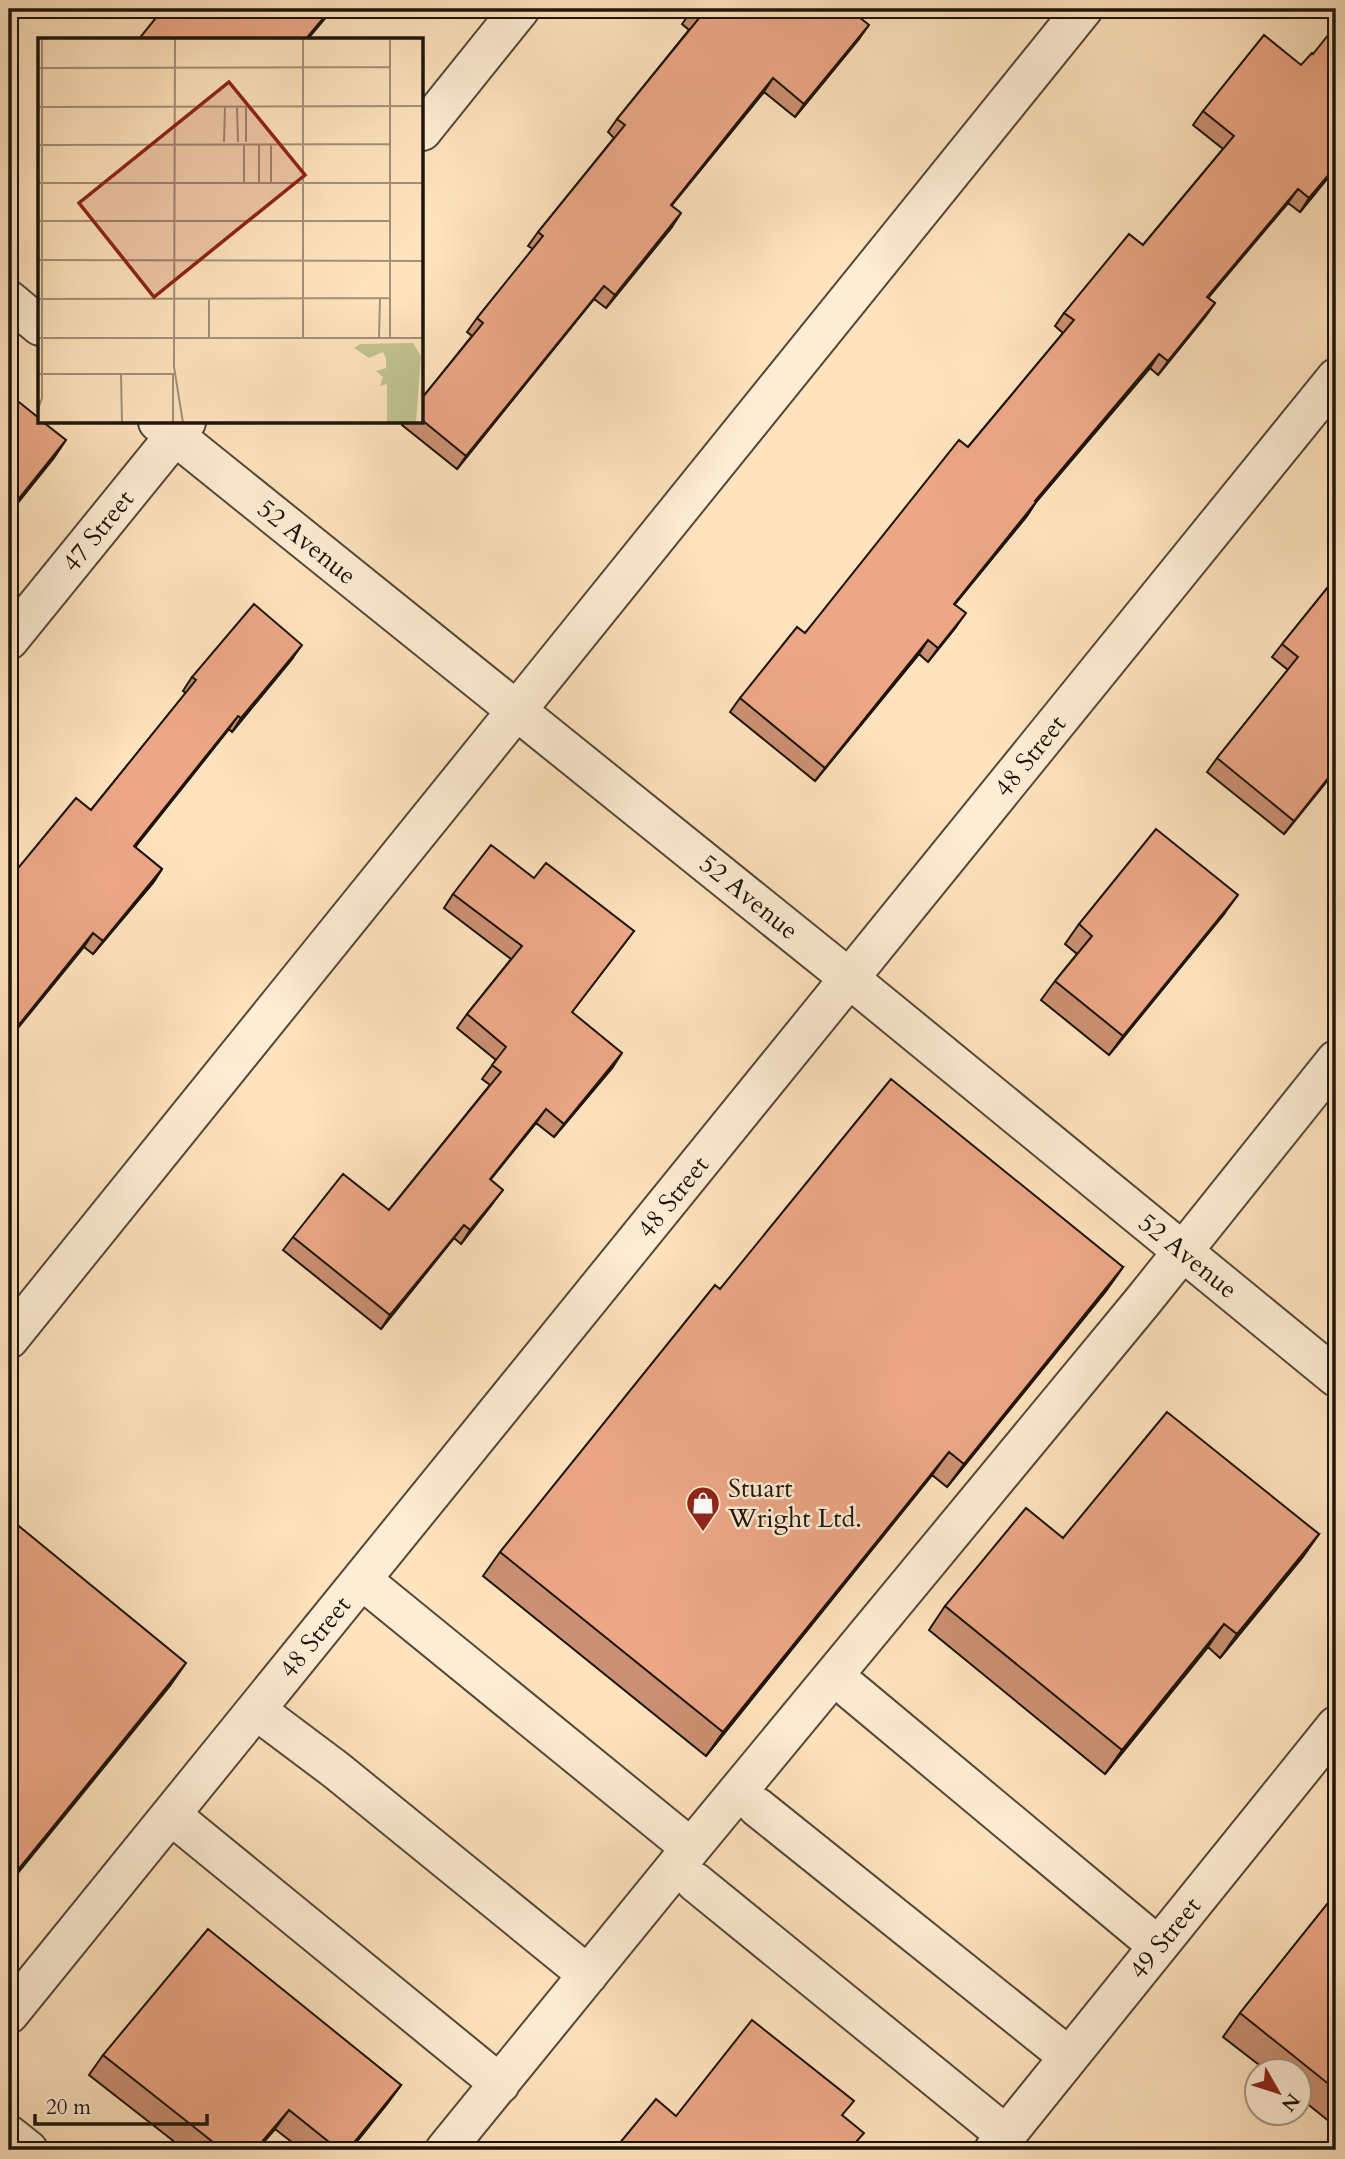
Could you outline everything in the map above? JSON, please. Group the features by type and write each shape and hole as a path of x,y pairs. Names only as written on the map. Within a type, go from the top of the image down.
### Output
{"street":[{"path":"424,129 520,9"},
{"path":"9,1339 1083,9"},
{"path":"9,300 38,324"},
{"name":"48 Street","path":"9,2014 1336,378"},
{"name":"52 Avenue","path":"173,426 516,710 1336,1377"},
{"name":"47 Street","path":"9,640 173,426"},
{"path":"445,2150 588,1975 693,1865 1336,1060"},
{"path":"362,1580 693,1865 1000,2143"},
{"path":"851,1690 1158,1946"},
{"path":"256,1710 336,1770 588,1975"},
{"name":"49 Street","path":"1000,2143 1336,1726"},
{"path":"757,1807 1069,2057"},
{"path":"171,1815 500,2084"},
{"path":"9,2135 28,2150"}],"building":[{"path":"163,9 331,9 307,38 140,38"},
{"path":"849,9 869,25 804,104 773,78 671,205 681,213 615,295 604,286 466,456 424,422 424,396 483,323 477,318 543,236 538,232 625,125 617,119 700,17 692,10"},
{"path":"1336,25 1336,166 1309,198 1298,189 1207,297 1215,303 1168,361 1159,354 1035,501 954,604 966,613 938,648 928,640 825,768 740,698 797,627 805,633 959,440 968,447 1074,320 1064,313 1129,234 1143,245 1234,136 1203,111 1264,35 1301,65"},
{"path":"9,394 38,417 38,424 46,424 66,440 9,511"},
{"path":"1336,577 1336,768 1294,821 1217,758 1298,657 1282,644"},
{"path":"254,604 302,645 241,718 238,716 134,846 162,869 103,941 93,933 9,1037 9,879 76,798 91,810 196,680 192,677"},
{"path":"1156,829 1238,895 1123,1036 1055,981 1092,936 1079,924"},
{"path":"491,845 534,878 546,863 634,931 572,1012 622,1053 564,1124 546,1109 490,1179 503,1190 470,1230 464,1225 390,1315 293,1237 343,1174 389,1210 501,1072 492,1065 506,1047 467,1014 522,946 453,894"},
{"path":"891,1079 1123,1267 964,1464 949,1452 723,1732 500,1552 715,1285 720,1289"},
{"path":"1167,1412 1319,1534 1237,1634 1224,1624 1122,1750 945,1606 1026,1508 1063,1538"},
{"path":"9,1518 186,1663 9,1881"},
{"path":"1336,1893 1336,2090 1314,2072 1314,2058 1296,2058 1240,2013"},
{"path":"208,1929 401,2085 348,2150 339,2150 289,2110 255,2150 223,2150 103,2055"},
{"path":"752,2020 854,2101 842,2115 864,2133 849,2150 614,2150 656,2099 676,2116"}],"place":[{"name":"Stuart Wright Ltd.","path":"703,1533"}]}
